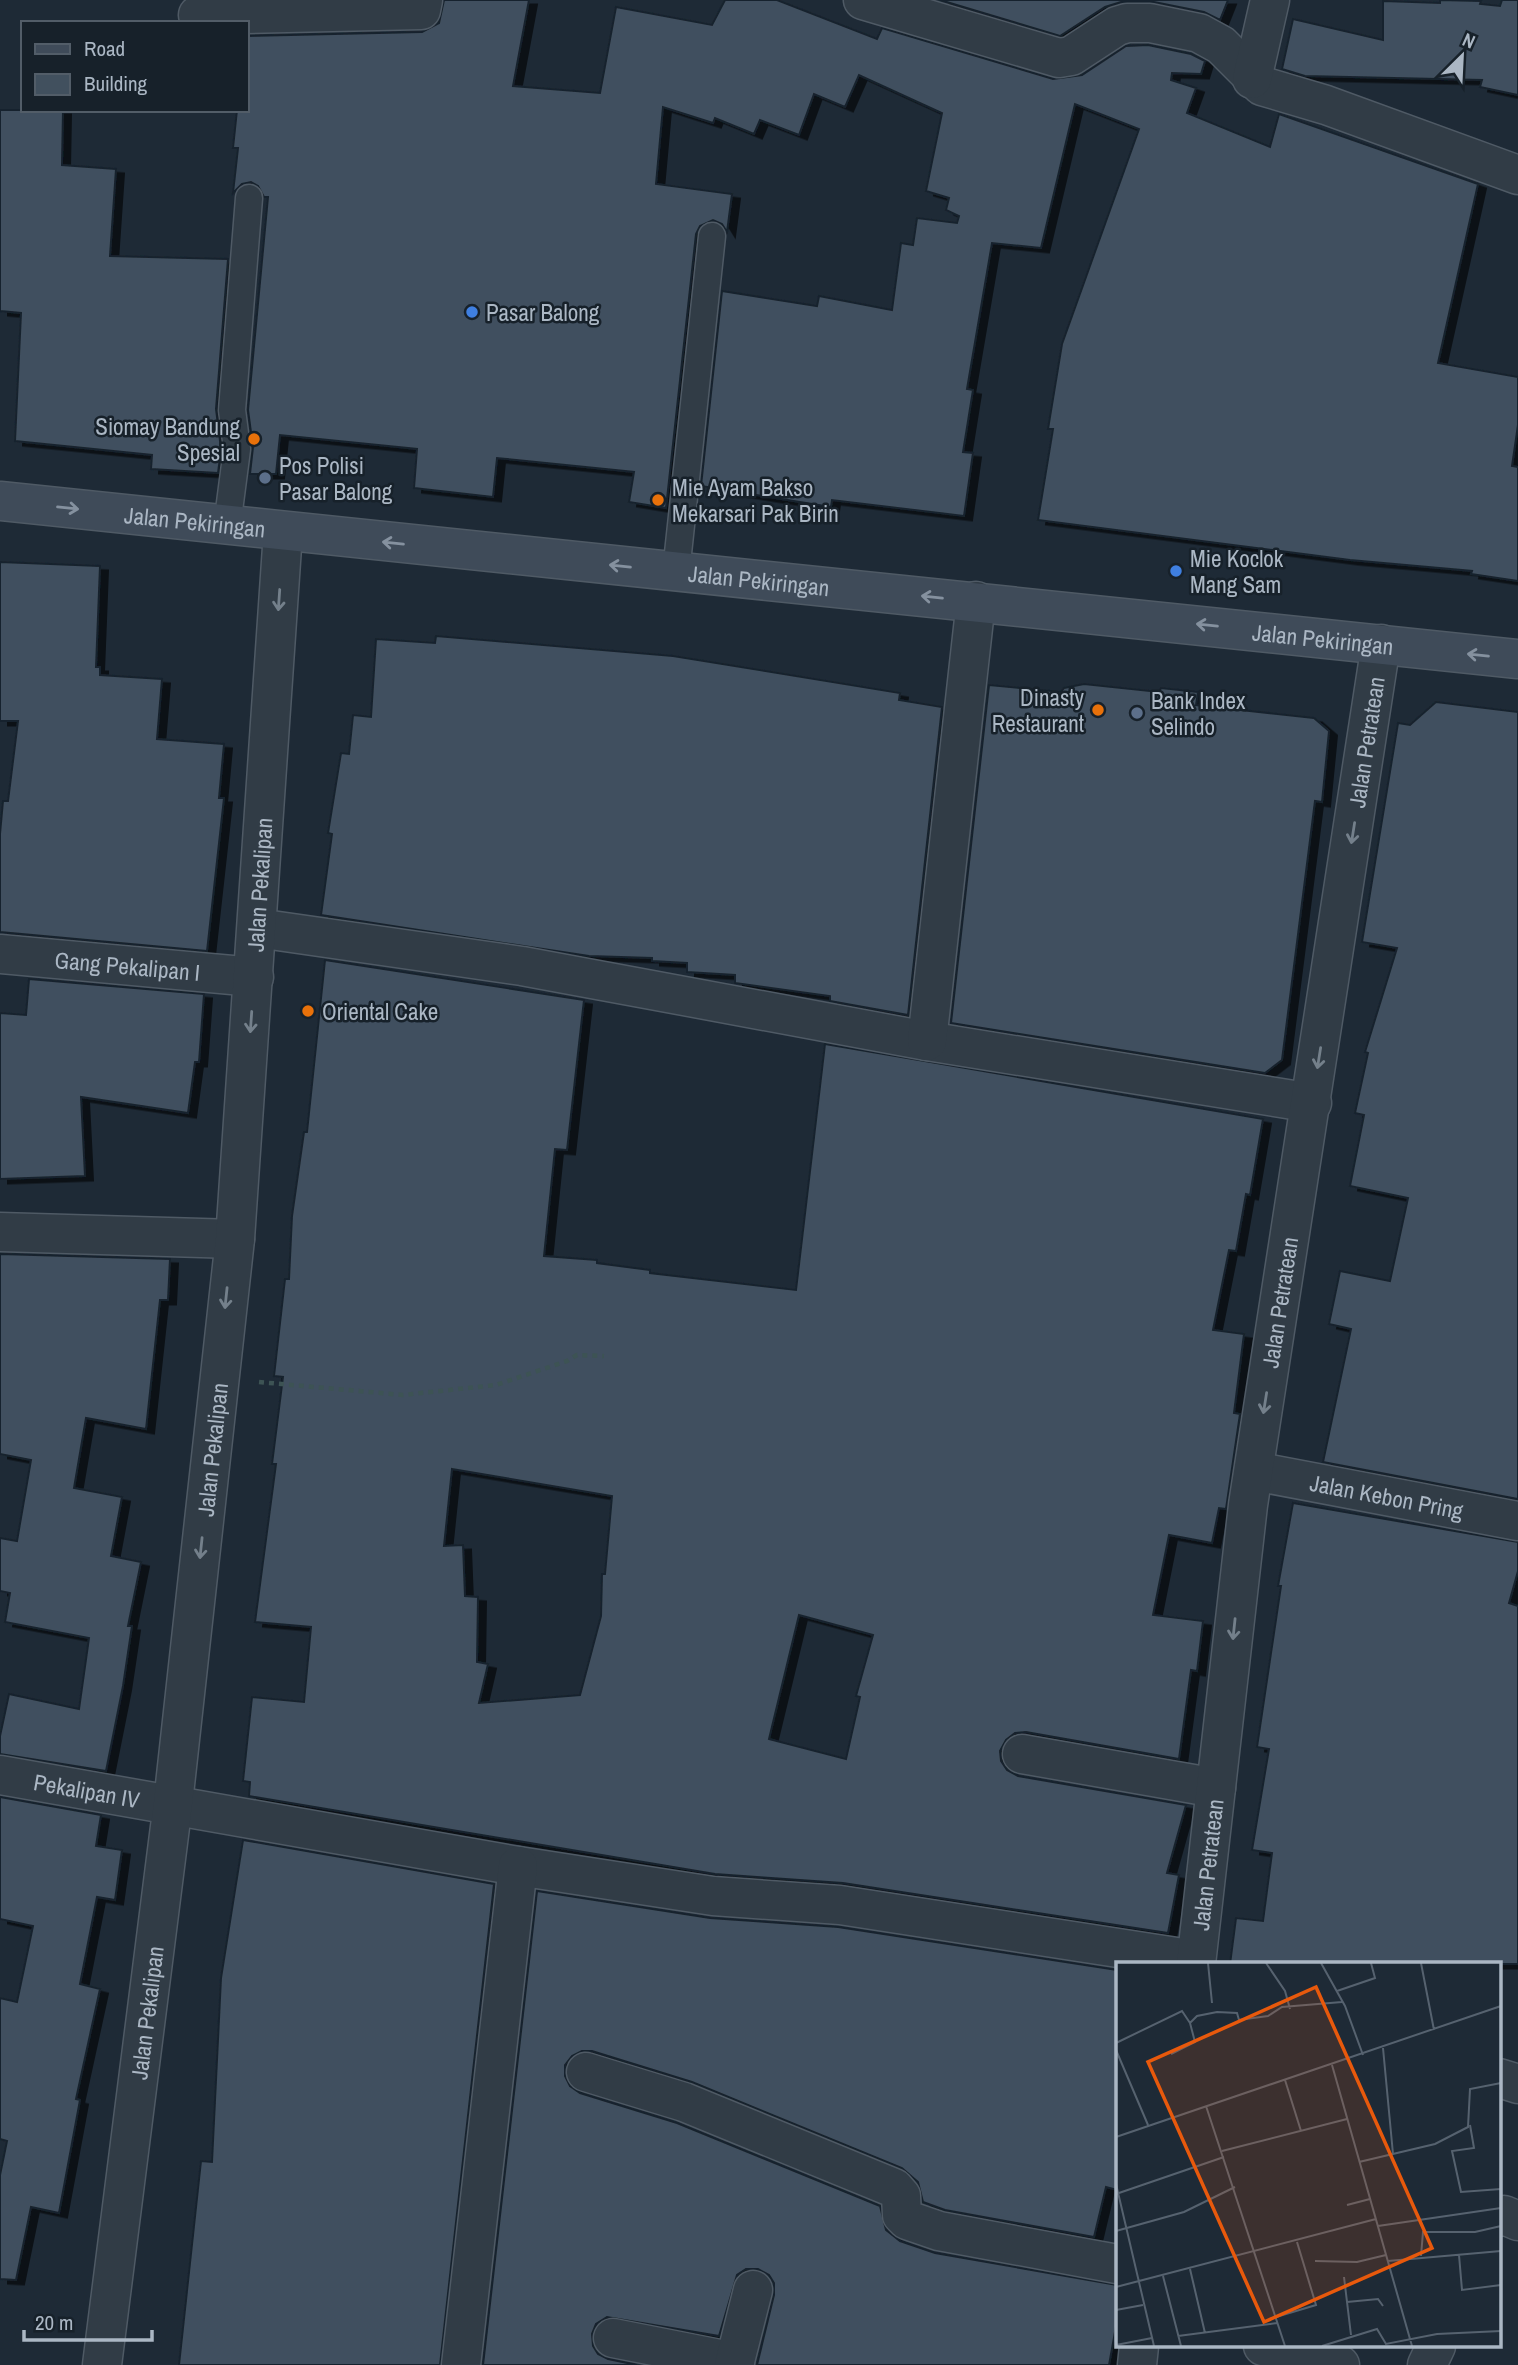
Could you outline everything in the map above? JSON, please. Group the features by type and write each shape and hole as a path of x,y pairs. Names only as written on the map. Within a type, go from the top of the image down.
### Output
{"main road":[{"name":"Jalan Pekiringan","path":"0,501 1518,659"}],"street":[{"path":"198,15 422,10 423,0"},
{"path":"863,0 1059,58 1071,56 1117,26 1150,23 1209,37 1230,53 1252,79 1262,86 1326,105 1518,174"},
{"path":"1252,79 1270,0"},
{"name":"Jalan Pekalipan","path":"102,2365 173,1803 235,1239 283,531"},
{"path":"927,1041 976,601"},
{"name":"Jalan Petratean","path":"1196,1962 1254,1471 1381,644"},
{"path":"257,928 522,966 927,1041 1312,1102"},
{"name":"Gang Pekalipan I","path":"0,954 254,977"},
{"path":"0,1232 235,1239"},
{"name":"Jalan Kebon Pring","path":"1254,1471 1518,1521"},
{"path":"1022,1754 1216,1788"},
{"name":"Pekalipan IV","path":"0,1774 518,1866 713,1896 840,1905 1196,1962"},
{"path":"461,2365 518,1866"},
{"path":"586,2072 684,2102 894,2188 901,2196 902,2215 907,2220 939,2231 1116,2264"},
{"path":"1500,2078 1518,2084"},
{"path":"1500,2217 1504,2215 1518,2221"},
{"path":"613,2338 734,2363 753,2290"},
{"path":"1271,2348 1340,2365"},
{"path":"1427,2365 1435,2348"}],"lane":[{"path":"227,526 237,449 232,410 249,198"},
{"path":"676,572 712,236"}],"path":[{"path":"219,1378 402,1395 496,1385 567,1361 577,1354 604,1356"}],"building":[{"path":"444,0 529,0 513,86 600,93 616,7 712,25 725,0 777,0 877,39 882,28 1053,79 1082,75 1126,46 1148,45 1191,54 1205,61 1201,74 1172,73 1171,80 1196,88 1187,113 1270,147 1279,114 1478,184 1438,363 1518,377 1518,425 1512,466 1518,467 1518,581 1471,574 1472,571 1350,560 1038,520 1053,429 1048,429 1062,344 1139,129 1075,104 1041,248 992,243 967,389 973,390 963,452 973,453 964,516 832,500 831,507 701,486 722,291 817,306 819,296 892,310 901,243 913,245 917,218 957,223 959,216 946,210 949,198 926,191 942,113 859,75 845,107 814,94 799,135 760,120 754,134 715,118 713,123 663,107 656,184 732,194 727,232 722,224 713,220 700,226 696,234 666,508 629,502 634,472 497,458 493,497 414,488 417,449 280,435 276,474 250,474 253,447 248,410 268,197 264,197 258,186 251,182 242,184 233,193 238,148 233,148 237,112 248,112 248,36 422,32 439,23"},
{"path":"940,0 1228,0 1220,20 1204,12 1154,2 1121,2 1105,7 1060,36"},
{"path":"1440,0 1481,1 1480,4 1500,6 1502,0 1518,0 1518,95 1480,87 1482,80 1305,76 1282,69 1293,19 1383,40 1383,1 1440,3"},
{"path":"0,110 63,112 62,165 116,169 110,256 228,259 216,409 221,449 218,473 151,469 152,455 15,441 21,313 0,311"},
{"path":"0,562 100,566 96,667 100,667 100,675 162,679 157,739 224,744 219,798 224,798 207,951 0,932 0,834 3,801 8,801 18,721 0,721"},
{"path":"436,636 673,656 900,693 899,700 942,707 908,1015 830,1001 830,996 735,983 735,975 687,972 687,963 652,961 652,958 589,956 321,915 332,834 328,833 341,753 349,754 353,715 371,717 376,639 435,643"},
{"path":"1084,684 1159,692 1161,688 1198,692 1196,705 1314,718 1329,731 1322,802 1315,801 1282,1060 1265,1073 951,1023 989,685 1061,692 1064,688"},
{"path":"1436,702 1518,712 1518,1499 1323,1462 1351,1329 1329,1324 1340,1271 1390,1281 1408,1198 1350,1186 1364,1115 1355,1113 1368,1053 1365,1052 1397,948 1362,942 1398,723 1410,725"},
{"path":"325,960 584,1000 567,1150 555,1149 544,1256 597,1260 597,1263 650,1270 650,1273 796,1290 825,1044 1263,1119 1250,1195 1246,1194 1236,1251 1229,1250 1213,1330 1244,1334 1234,1413 1240,1414 1226,1509 1219,1508 1212,1543 1169,1535 1153,1615 1203,1621 1197,1671 1191,1670 1179,1759 1026,1732 1015,1733 1006,1740 1000,1751 1001,1761 1007,1770 1018,1776 1186,1805 1167,1873 1179,1875 1168,1933 843,1883 715,1874 249,1796 250,1782 243,1781 252,1697 304,1702 311,1627 255,1622 276,1464 272,1464 283,1377 274,1376 285,1279 289,1279 292,1216 304,1132 307,1132","holes":["452,1469 612,1496 605,1574 602,1574 601,1616 580,1695 479,1703 488,1664 477,1662 478,1597 465,1596 463,1545 444,1546","799,1615 873,1635 856,1696 860,1697 846,1759 769,1739"]},
{"path":"29,979 204,994 199,1062 195,1062 188,1113 81,1097 85,1176 0,1179 0,1013 26,1015"},
{"path":"0,1254 170,1259 168,1300 160,1300 146,1429 86,1418 74,1488 122,1497 111,1556 141,1562 128,1626 132,1626 123,1686 106,1771 0,1754 0,1736 9,1694 79,1709 89,1638 5,1622 10,1593 0,1591 0,1538 17,1541 31,1460 0,1454"},
{"path":"1293,1503 1518,1542 1518,1571 1509,1603 1518,1606 1518,1964 1230,1962 1236,1918 1263,1921 1272,1853 1252,1850 1269,1749 1257,1747 1281,1586 1278,1586"},
{"path":"0,1797 101,1815 96,1846 122,1850 115,1900 97,1897 80,1984 100,1989 76,2099 80,2100 59,2213 31,2207 16,2280 0,2279 0,2175 7,2141 0,2139 0,1998 17,2002 33,1926 0,1919"},
{"path":"243,1840 494,1884 440,2365 179,2365 201,2161 212,2162 221,1978"},
{"path":"537,1891 710,1918 838,1927 1116,1970 1116,2190 1106,2187 1094,2237 945,2210 923,2202 918,2182 902,2168 692,2082 592,2051 582,2051 572,2056 565,2065 565,2076 570,2086 580,2093 677,2123 880,2206 886,2230 900,2241 935,2253 1116,2285 1116,2326 1109,2365 757,2365 774,2295 774,2283 769,2275 758,2269 746,2269 737,2275 719,2336 607,2317 596,2324 592,2334 593,2346 598,2354 637,2365 483,2365"}],"place":[{"name":"Pasar Balong","path":"472,312"},
{"name":"Siomay Bandung Spesial","path":"254,439"},
{"name":"Pos Polisi Pasar Balong","path":"265,478"},
{"name":"Mie Ayam Bakso Mekarsari Pak Birin","path":"658,500"},
{"name":"Mie Koclok Mang Sam","path":"1176,571"},
{"name":"Dinasty Restaurant","path":"1098,710"},
{"name":"Bank Index Selindo","path":"1137,713"},
{"name":"Oriental Cake","path":"308,1011"}]}
